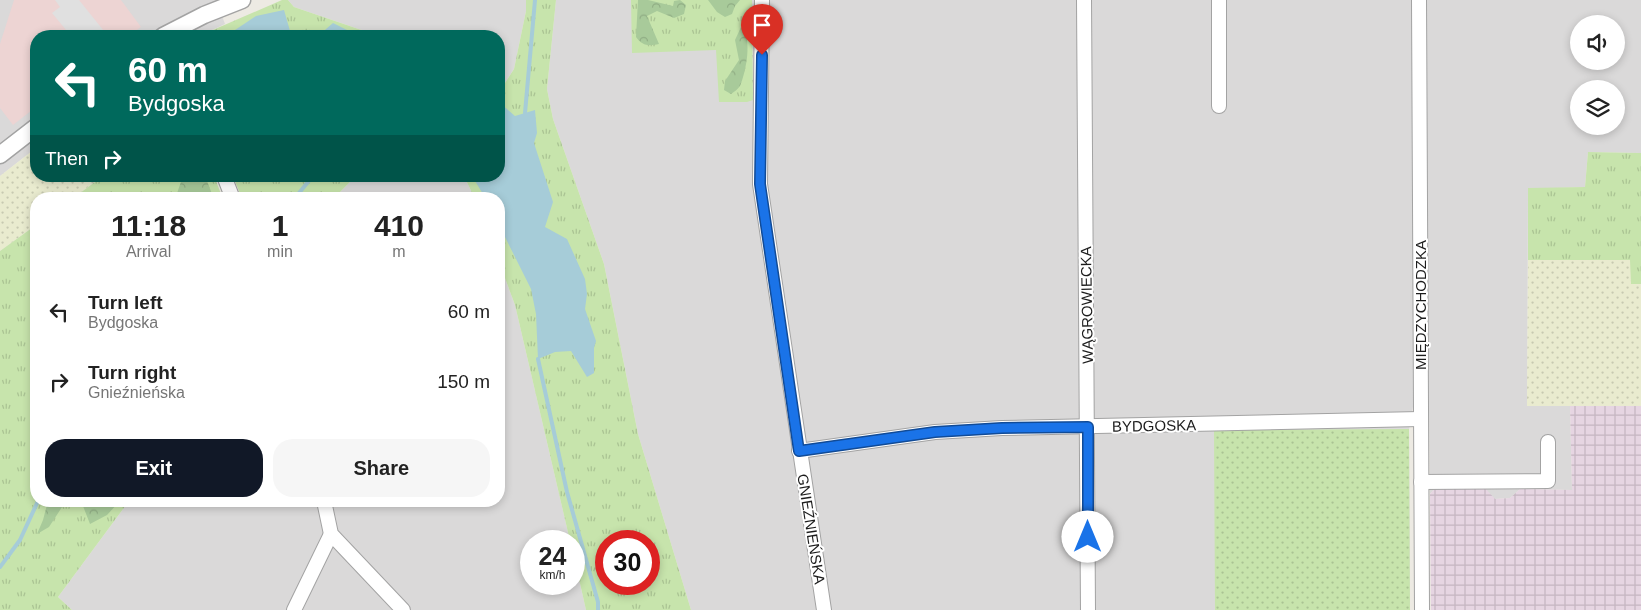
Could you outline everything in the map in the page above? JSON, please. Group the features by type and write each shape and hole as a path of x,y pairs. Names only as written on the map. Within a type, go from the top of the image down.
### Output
{"street":[{"path":"174,30 212,5 242,0"},
{"name":"GNIEŹNIEŃSKA","path":"762,0 760,184 824,610"},
{"name":"WĄGROWIECKA","path":"1084,0 1088,610"},
{"path":"1218,106 1219,0"},
{"name":"MIĘDZYCHODZKA","path":"1419,0 1422,610"},
{"path":"0,156 30,132"},
{"name":"BYDGOSKA","path":"799,451 935,432 1002,428 1420,419"},
{"path":"1421,482 1548,481 1548,442"},
{"path":"325,507 331,534 403,610"},
{"path":"294,610 331,534"}],"shaded area":[{"path":"0,0 216,0 225,24 212,30 30,30 30,153 0,176"},
{"path":"14,0 121,0 141,27 137,30 30,30 30,112 13,125 0,108 0,44"},
{"path":"55,0 79,0 103,30 66,30 52,13 60,7"},
{"path":"288,0 526,0 526,11 514,69 505,83 505,30 361,30 294,7"},
{"path":"556,0 1641,0 1641,153 1588,152 1585,187 1528,189 1527,405 1570,406 1572,490 1520,489 1510,498 1495,499 1436,487 1430,494 1429,410 1413,407 1409,429 1410,610 691,610 638,434 604,264 553,119 547,89"},
{"path":"350,182 467,182 472,192 340,192"},
{"path":"505,278 515,305 567,530 520,530 520,595 583,595 586,610 72,610 58,597 125,507 505,507"},
{"path":"1570,406 1641,406 1641,610 1431,610 1430,494 1436,487 1486,489 1495,499 1510,498 1520,489 1572,490"}],"green space":[{"path":"282,0 288,0 294,7 361,30 213,30"},
{"path":"526,0 556,0 547,89 553,119 604,264 638,434 691,610 586,610 583,595 585,595 585,530 567,530 515,305 505,278 505,192 472,192 467,182 505,182 505,83 514,69 526,11"},
{"path":"631,0 752,0 753,100 747,102 719,102 716,50 632,53"},
{"path":"638,0 648,0 673,6 674,1 680,0 686,5 684,14 674,18 657,11 647,16 659,44 646,45 636,37"},
{"path":"708,0 740,0 732,14 725,17 717,12"},
{"path":"741,27 747,39 746,64 740,86 731,94 724,90 725,81 739,60 735,40"},
{"path":"1588,152 1641,153 1641,284 1631,284 1630,260 1528,260 1528,188 1585,187"},
{"path":"30,153 30,182 95,182 81,192 30,192 30,229 0,251 0,176"},
{"path":"95,182 216,182 220,192 81,192"},
{"path":"181,182 207,182 211,192 177,192"},
{"path":"235,182 350,182 340,192 239,192"},
{"path":"30,229 30,507 125,507 58,597 72,610 0,610 0,251"},
{"path":"1528,260 1631,260 1631,283 1641,284 1641,406 1527,406"},
{"path":"1409,429 1410,610 1215,610 1214,430"},
{"path":"46,507 62,507 49,527 37,534"},
{"path":"83,507 114,507 107,515 90,524"}],"water":[{"path":"284,10 290,30 235,30 256,16"},
{"path":"333,23 347,30 325,30"},
{"path":"505,107 515,116 535,110 537,133 534,143 553,202 545,227 567,239 585,279 587,294 585,309 596,341 594,348 594,373 587,377 571,351 555,352 538,359 536,314 531,289 505,237 505,192 482,192 476,182 505,182"}],"waterway":[{"path":"525,113 535,0"},
{"path":"300,192 308,182"},
{"path":"538,359 567,492 598,602 598,610"},
{"path":"0,567 20,540 35,507"}],"route":[{"path":"762,55 760,184 799,451 935,432 1002,428 1088,427 1088,537"}]}
